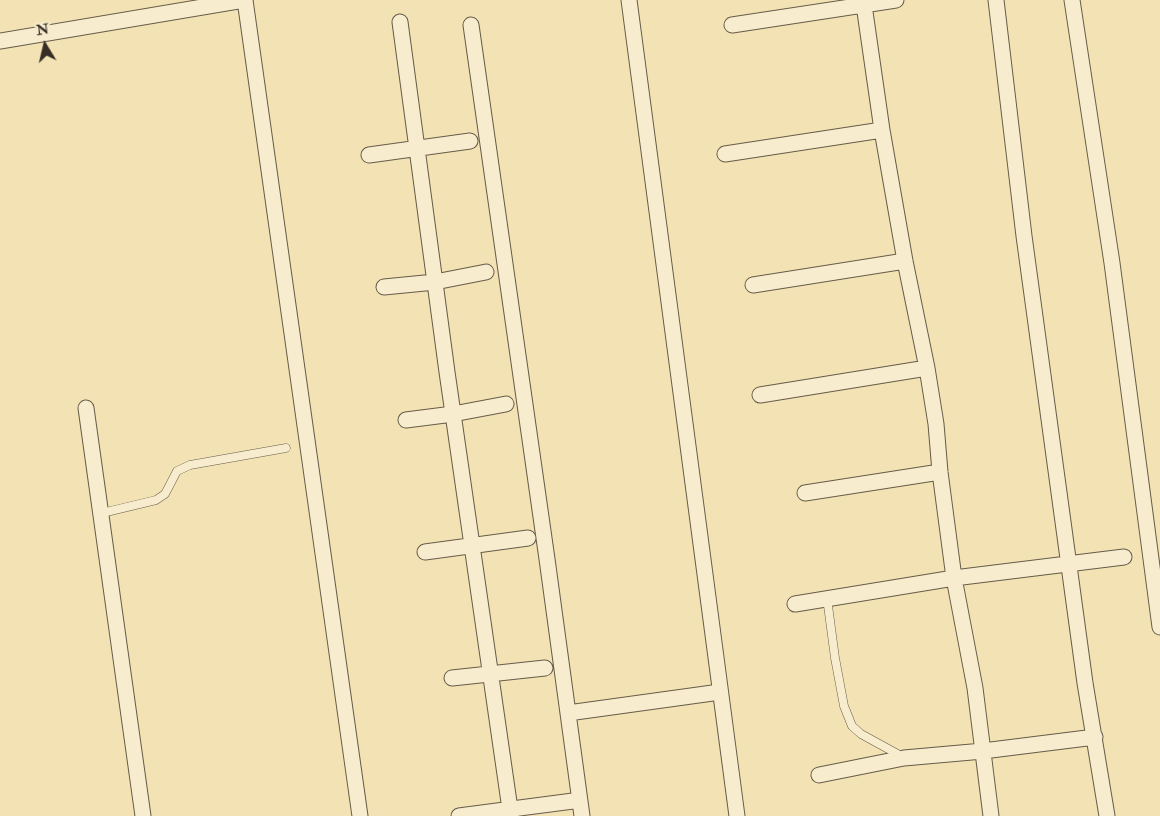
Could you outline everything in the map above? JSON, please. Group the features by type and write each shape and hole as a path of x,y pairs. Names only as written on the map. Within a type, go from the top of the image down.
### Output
{"street":[{"path":"0,41 245,0 360,816"},
{"path":"629,0 737,816"},
{"path":"732,26 896,0"},
{"path":"996,0 1024,236 1085,683 1107,816"},
{"path":"1072,0 1112,263 1160,627"},
{"path":"864,6 882,130 936,424 940,472 954,578 976,688 990,816"},
{"path":"400,22 453,414 511,812"},
{"path":"470,25 582,816"},
{"path":"725,154 882,130"},
{"path":"369,156 470,141"},
{"path":"752,285 905,261"},
{"path":"384,287 435,282 486,272"},
{"path":"760,394 927,368"},
{"path":"406,420 453,414 506,404"},
{"path":"86,408 143,816"},
{"path":"805,493 940,472"},
{"path":"425,552 528,538"},
{"path":"794,604 954,578 1124,557"},
{"path":"452,678 545,668"},
{"path":"568,713 720,692"},
{"path":"819,775 904,758 983,751 1095,737"},
{"path":"459,816 511,812 573,801"}],"lane":[{"path":"102,514 156,500 165,494 177,471 190,465 286,448"},
{"path":"827,598 834,658 844,706 852,726 861,734 904,758"}]}
